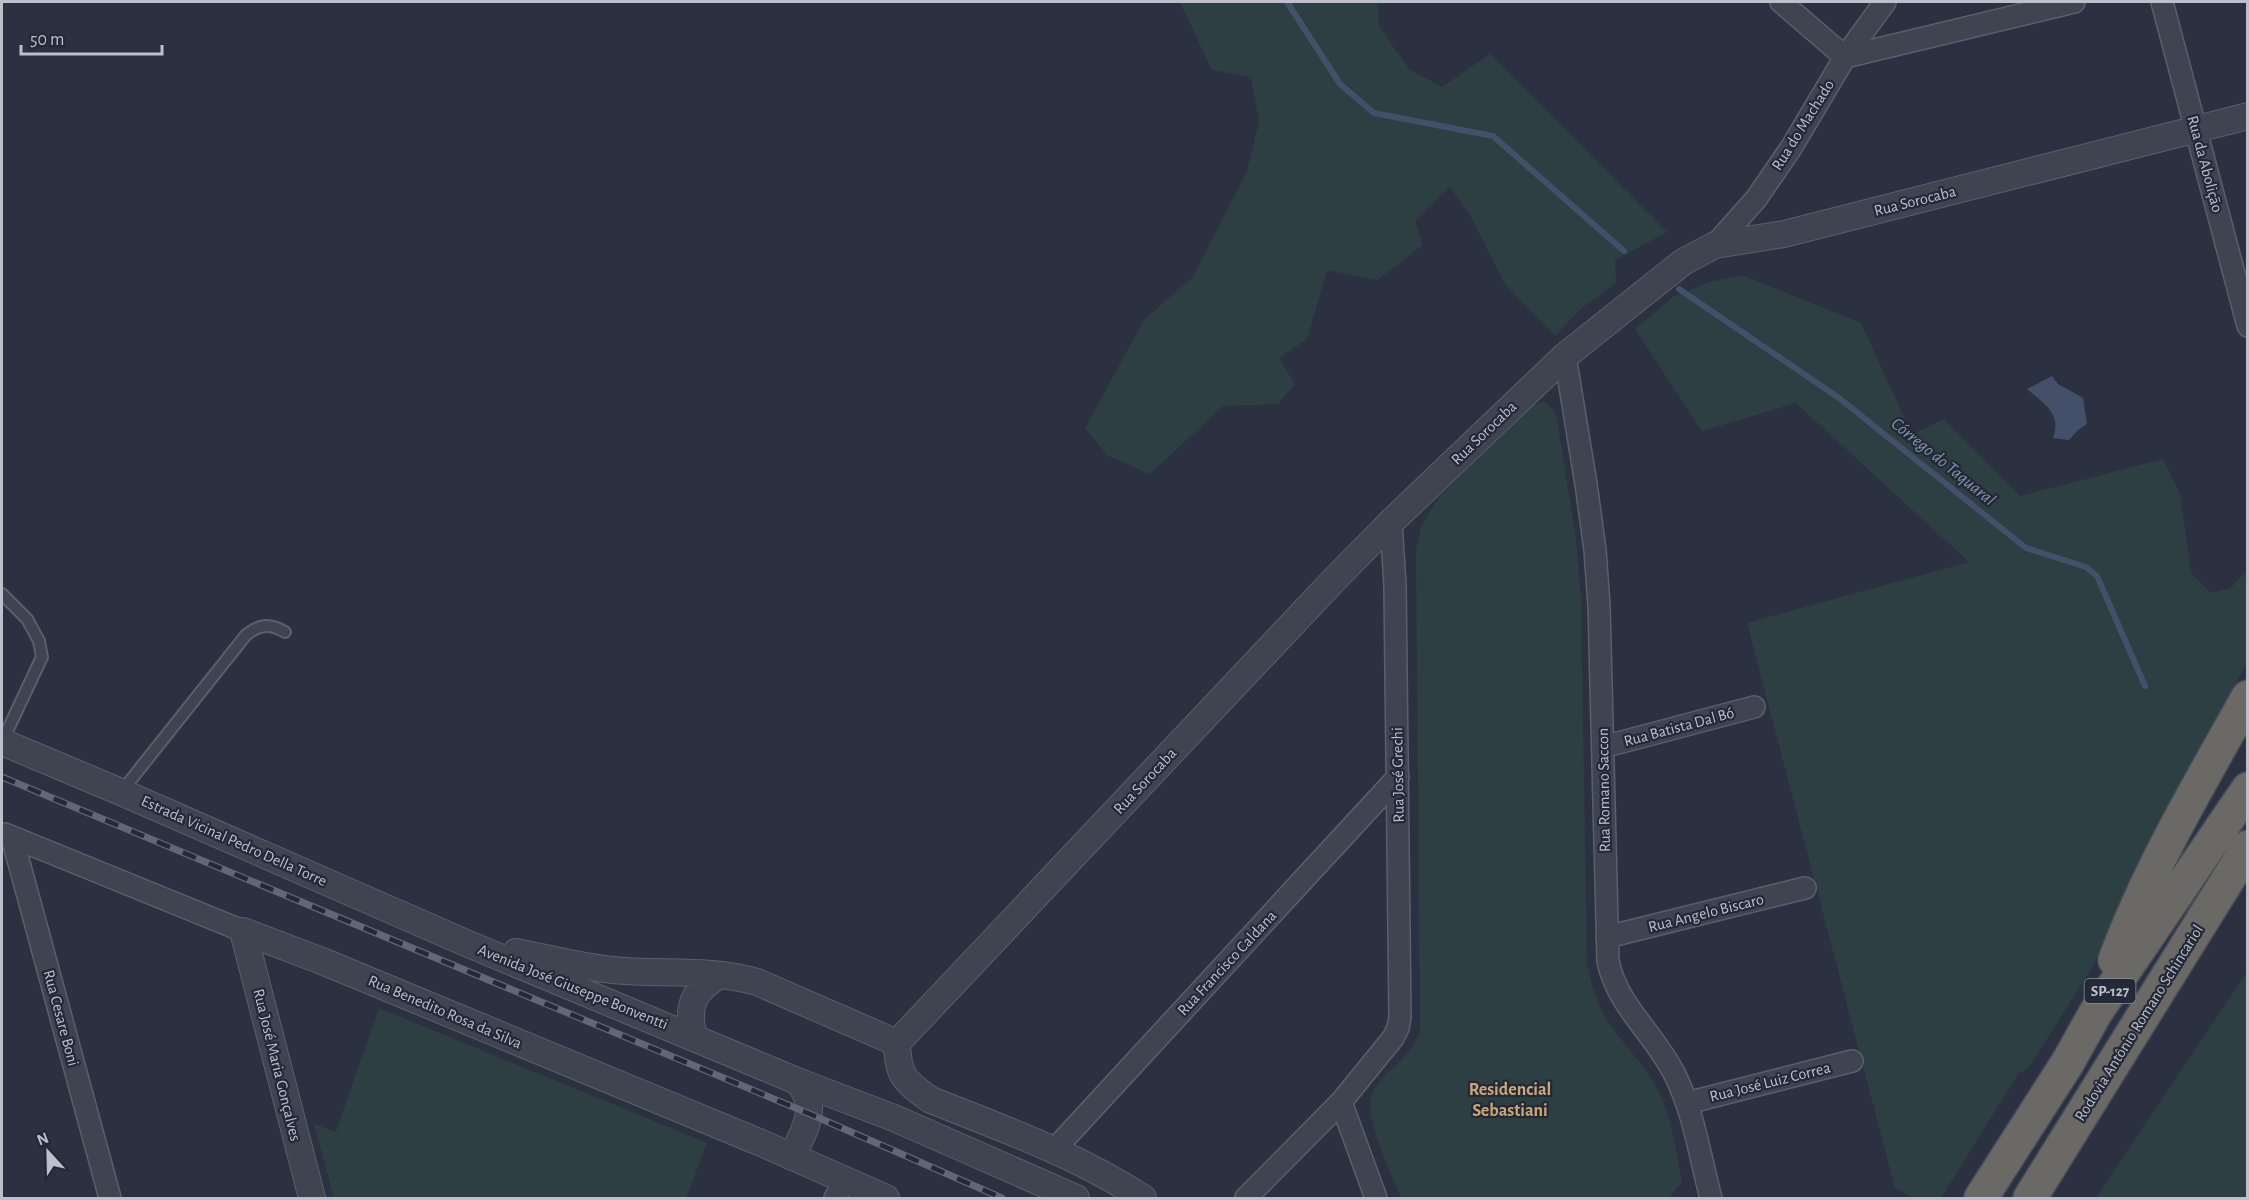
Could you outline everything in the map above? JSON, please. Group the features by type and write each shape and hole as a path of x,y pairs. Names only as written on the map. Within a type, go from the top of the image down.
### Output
{"highway":[{"path":"2096,1012 2143,889 2247,697"},
{"name":"SP-127","path":"1981,1198 2068,1062 2096,1012 2247,789"},
{"name":"Rodovia Antônio Romano Schincariol","path":"2030,1198 2247,847"},
{"path":"2158,992 2247,880"}],"street":[{"path":"1781,2 1845,57 2074,2"},
{"name":"Rua do Machado","path":"1715,245 1756,199 1791,148 1845,57 1885,2"},
{"name":"Rua da Abolição","path":"2162,2 2247,326"},
{"name":"Rua Sorocaba","path":"897,1043 1391,522 1565,356 1683,262 1715,245 1784,234 2247,116"},
{"name":"Rua Romano Saccon","path":"1565,356 1595,550 1599,605 1607,937 1611,978 1619,994 1663,1055 1688,1104 1708,1188 1695,1198"},
{"name":"Rua José Grechi","path":"1341,1102 1398,1028 1400,1017 1395,585 1391,522"},
{"name":"Rua Batista Dal Bó","path":"1603,747 1754,707"},
{"name":"Estrada Vicinal Pedro Della Torre","path":"2,742 466,943"},
{"name":"Rua Francisco Caldana","path":"1055,1149 1398,777"},
{"name":"Rua Benedito Rosa da Silva","path":"7,835 333,965 792,1157 839,1190 886,1198"},
{"name":"Rua Cesare Boni","path":"7,835 110,1198"},
{"name":"Rua Angelo Biscaro","path":"1607,937 1805,888"},
{"name":"Rua José Maria Gonçalves","path":"243,931 312,1198"},
{"name":"Avenida José Giuseppe Bonventti","path":"466,943 612,970 740,977 757,982 897,1043"},
{"name":"Avenida José Giuseppe Bonventti","path":"466,943 855,1103 1076,1198"},
{"path":"694,1037 690,1012 693,1001 698,990 708,981 720,975"},
{"path":"810,1114 855,1103 881,1102 895,1087 899,1070 897,1043"},
{"name":"Rua José Luiz Correa","path":"1688,1104 1852,1061"},
{"path":"899,1070 917,1090 931,1100 1055,1149 1143,1198"},
{"path":"792,1157 810,1114 808,1096 797,1081"},
{"path":"1246,1198 1341,1102 1376,1198"}],"lane":[{"path":"2,594 27,619 39,641 42,657 2,742"},
{"path":"121,792 246,635 264,625 274,626 285,632"}],"shaded area":[{"path":"1180,2 1377,2 1380,28 1410,70 1442,87 1490,54 1667,232 1615,260 1616,283 1583,307 1555,336 1505,284 1471,217 1450,187 1415,220 1423,245 1377,280 1327,270 1307,339 1279,358 1295,384 1278,404 1223,406 1150,474 1107,455 1085,428 1144,320 1193,277 1247,171 1259,122 1251,77 1212,70"},
{"path":"1742,275 1861,323 1912,435 1944,419 2020,496 2163,459 2180,494 2191,573 2211,593 2231,588 2247,570 2247,662 2144,854 2093,966 2029,1067 2018,1074 1941,1198 1914,1198 1895,1188 1747,623 1969,562 1796,403 1702,431 1635,329 1673,297 1709,282"},
{"path":"1543,402 1548,404 1556,414 1576,538 1581,600 1587,963 1594,992 1603,1013 1659,1092 1676,1147 1682,1182 1669,1198 1401,1198 1376,1135 1370,1101 1378,1083 1409,1051 1420,1028 1416,550 1421,526 1440,496 1531,406"},
{"path":"2247,972 2247,1198 2096,1198"},
{"path":"379,1008 707,1143 686,1198 334,1198 314,1124 336,1132"}],"water":[{"path":"2052,376 2058,384 2083,398 2087,424 2069,440 2053,438 2055,422 2053,415 2027,389"}],"waterway":[{"name":"Córrego do Taquaral","path":"1287,2 1340,84 1374,113 1493,136 1624,251"},
{"name":"Córrego do Taquaral","path":"1679,289 1839,398 2026,548 2086,567 2097,576 2145,686"}],"railway":[{"path":"2,777 810,1114 1002,1198"}],"district":[{"name":"Residencial Sebastiani","path":"1510,1100"}]}
